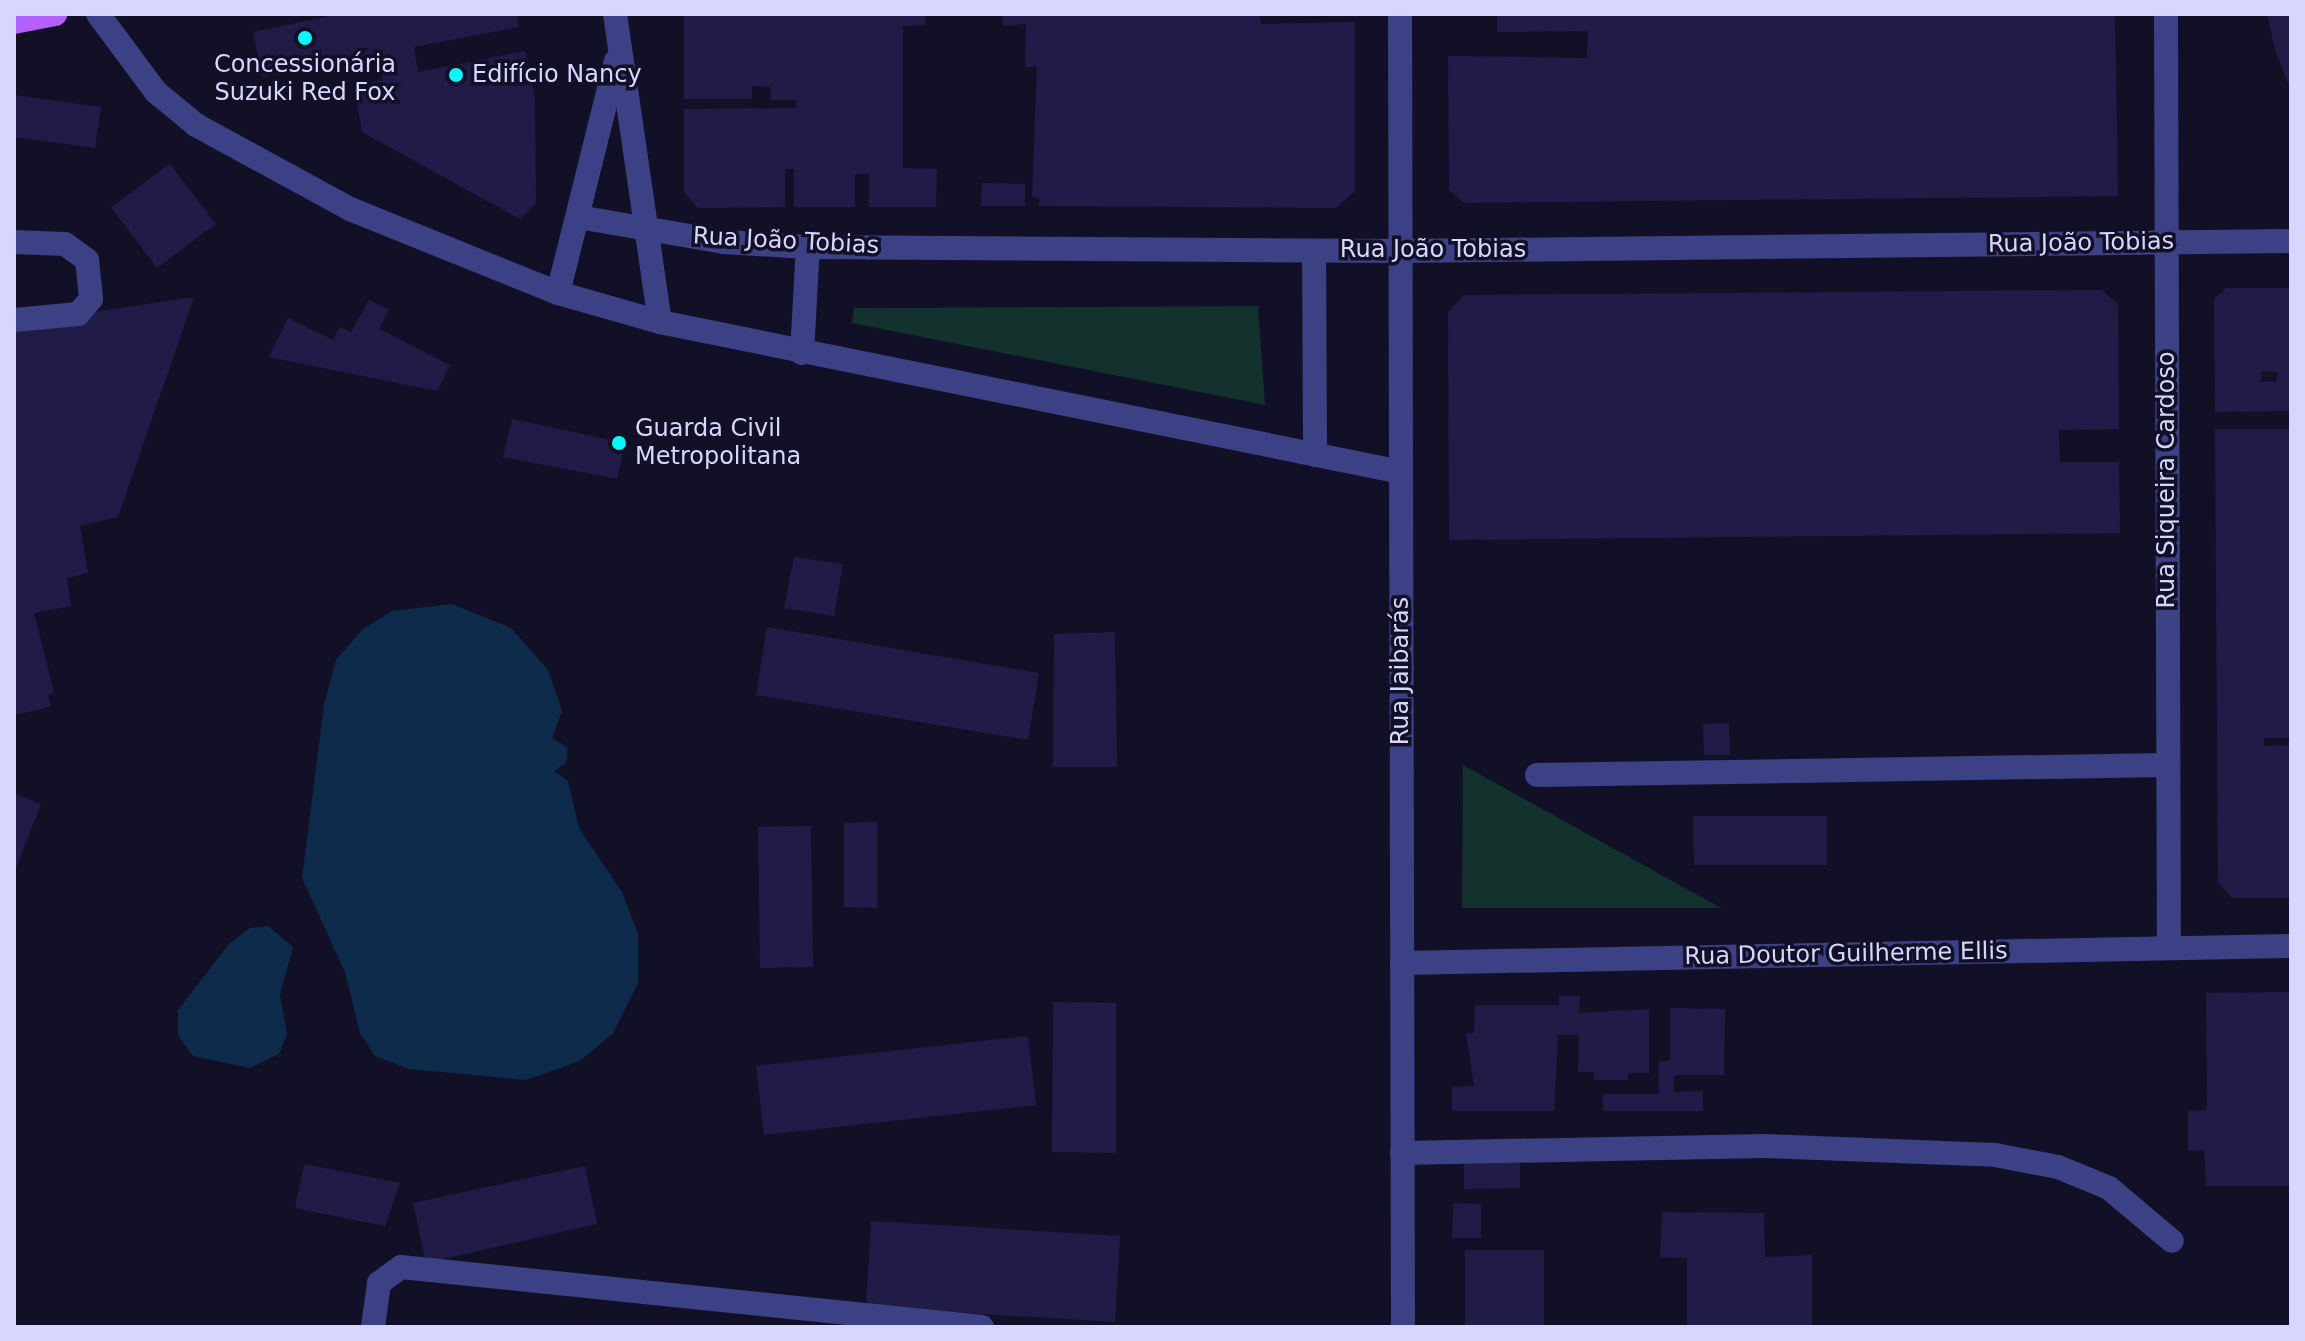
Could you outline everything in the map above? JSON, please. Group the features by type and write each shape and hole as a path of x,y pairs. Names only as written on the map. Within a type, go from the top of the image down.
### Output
{"main road":[{"path":"14,22 55,14"}],"street":[{"path":"98,14 156,92 196,125 350,209 558,293 660,322 802,353 1401,472"},
{"path":"615,14 617,55 642,229 660,322"},
{"name":"Rua Jaibarás","path":"1400,14 1403,1327"},
{"name":"Rua Siqueira Cardoso","path":"2166,14 2169,947"},
{"path":"558,293 617,55"},
{"name":"Rua João Tobias","path":"578,217 642,229 808,247 1401,251 2291,241"},
{"path":"14,242 65,244 87,260 91,299 78,314 14,320"},
{"path":"802,353 808,247"},
{"path":"1314,251 1315,455"},
{"path":"1537,775 2168,765"},
{"name":"Rua Doutor Guilherme Ellis","path":"1402,963 2291,946"},
{"path":"1402,1153 1764,1146 1995,1155 2058,1167 2109,1188 2172,1241"},
{"path":"373,1327 379,1283 401,1267 793,1317 982,1327"}],"green space":[{"path":"1258,306 1265,405 852,323 854,308"},
{"path":"1463,765 1721,908 1462,908"}],"water":[{"path":"452,604 511,628 548,670 562,711 552,738 568,748 566,763 554,771 568,781 579,828 622,892 638,934 638,983 613,1033 580,1061 526,1080 409,1069 375,1056 360,1033 345,972 302,878 324,705 336,660 363,629 392,611"},
{"path":"268,926 293,947 280,994 287,1034 279,1054 250,1068 193,1056 178,1035 178,1010 229,944 250,928"}],"building":[{"name":"Edifício Nancy","path":"340,14 517,14 519,27 414,47 418,72 525,51 535,98 536,203 520,219 362,132 354,85 383,80 379,56 263,77 253,32"},
{"path":"684,14 925,14 925,25 903,26 903,168 937,169 936,207 869,207 869,174 855,174 855,207 794,207 794,169 785,169 785,207 698,208 684,193 684,109 796,108 796,100 771,100 771,87 752,86 752,99 684,99"},
{"path":"1002,14 1260,14 1261,24 1355,22 1355,191 1336,208 1039,206 1039,198 1032,197 1037,67 1025,67 1026,24 1003,26"},
{"path":"1497,14 2115,14 2118,196 1464,203 1449,190 1448,56 1587,58 1588,31 1497,32"},
{"path":"2267,14 2291,14 2291,90 2276,53"},
{"path":"14,95 101,107 95,148 14,137"},
{"path":"170,164 216,224 157,268 111,207"},
{"path":"982,183 1025,184 1025,206 981,206"},
{"path":"2226,288 2291,288 2291,411 2215,412 2214,299","holes":["2261,371 2277,372 2277,381 2261,382"]},
{"path":"2102,290 2118,304 2119,429 2059,430 2060,462 2119,462 2120,533 1449,540 1448,312 1464,295"},
{"path":"194,297 118,517 80,526 88,573 67,578 71,606 34,613 54,693 48,695 51,707 14,715 14,324"},
{"path":"369,300 389,310 379,329 450,365 437,391 269,357 288,318 333,340 340,327 351,332"},
{"path":"512,419 625,443 617,479 503,457"},
{"path":"2215,429 2291,429 2291,738 2264,738 2264,746 2291,745 2291,898 2232,898 2218,882"},
{"path":"794,557 843,564 834,616 784,608"},
{"path":"767,627 1039,673 1028,740 756,695"},
{"path":"1115,632 1117,767 1053,767 1054,634"},
{"path":"1729,723 1730,755 1704,755 1703,724"},
{"path":"14,793 41,804 14,873"},
{"path":"1693,816 1827,816 1827,865 1694,865"},
{"path":"877,822 877,908 844,907 844,823"},
{"path":"811,826 813,967 760,968 758,827"},
{"path":"2291,992 2291,1186 2206,1186 2204,1150 2188,1151 2188,1111 2207,1110 2206,993"},
{"path":"1559,996 1580,996 1579,1013 1649,1009 1649,1073 1628,1073 1628,1080 1594,1080 1594,1072 1578,1072 1579,1035 1558,1035 1554,1111 1452,1111 1452,1087 1474,1086 1466,1033 1474,1033 1475,1005 1559,1005"},
{"path":"1053,1002 1116,1003 1116,1153 1052,1152"},
{"path":"1670,1008 1725,1009 1724,1075 1674,1075 1674,1092 1703,1091 1703,1111 1603,1111 1603,1094 1659,1094 1659,1061 1670,1061"},
{"path":"1028,1036 1036,1105 764,1135 756,1066"},
{"path":"1464,1162 1520,1162 1520,1188 1464,1189"},
{"path":"304,1164 400,1183 385,1226 295,1208"},
{"path":"585,1166 597,1224 426,1263 413,1203"},
{"path":"1453,1203 1481,1204 1481,1238 1452,1238"},
{"path":"1662,1212 1764,1213 1765,1257 1812,1255 1812,1327 1687,1327 1687,1258 1660,1257"},
{"path":"871,1221 1120,1236 1115,1322 866,1307"},
{"path":"1465,1250 1544,1250 1544,1327 1465,1327"}],"place":[{"name":"Concessionária Suzuki Red Fox","path":"305,38"},
{"name":"Edifício Nancy","path":"456,75"},
{"name":"Guarda Civil Metropolitana","path":"619,443"}]}
